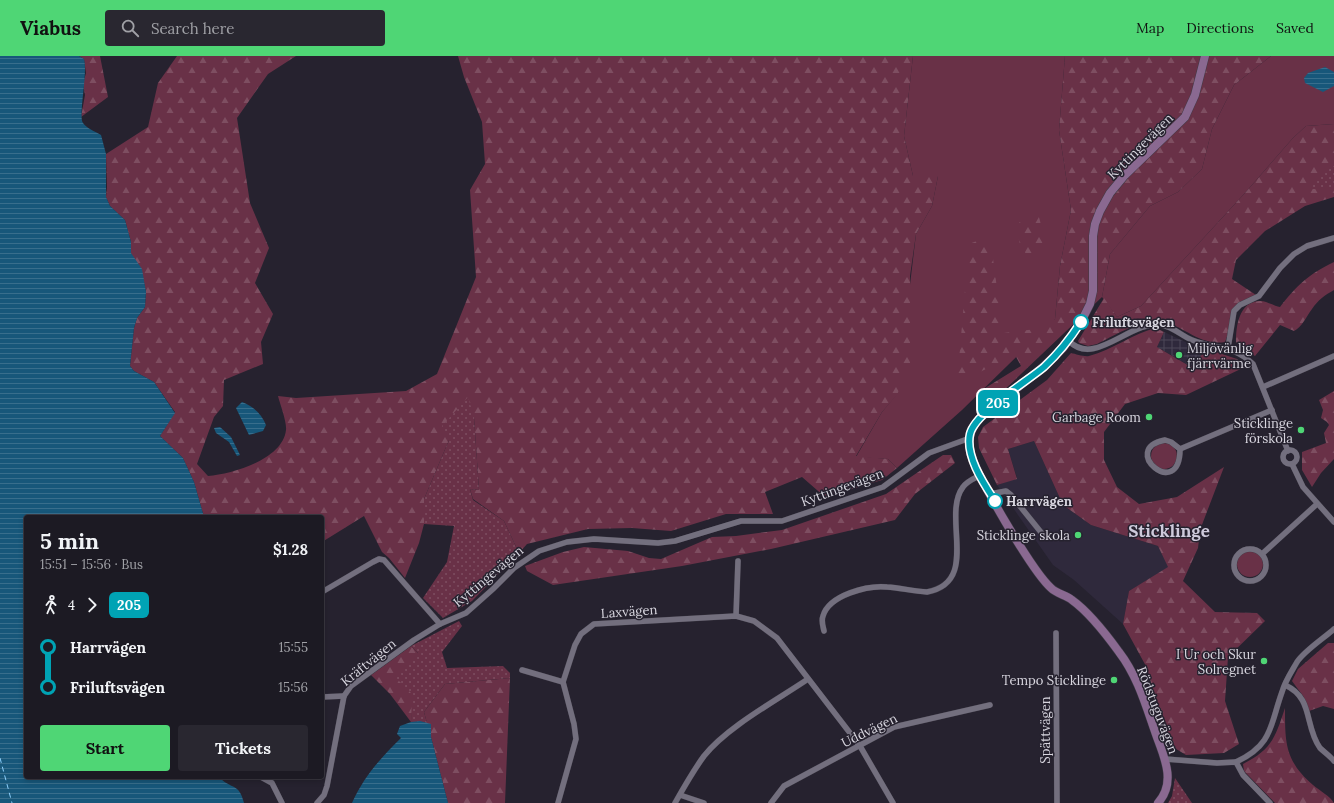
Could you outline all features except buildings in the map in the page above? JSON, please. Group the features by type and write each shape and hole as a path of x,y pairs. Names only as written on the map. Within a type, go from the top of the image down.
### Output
{"street":[{"name":"Kyttingevägen","path":"440,624 466,613 525,559 553,545 594,539 658,544 741,521 782,521 883,487 929,454 970,438 973,427 979,419 1043,367 1069,341 1090,304 1094,275 1093,236 1095,224 1100,211 1110,193 1125,175 1185,117 1195,95 1205,56"},
{"path":"1228,348 1234,311 1240,305 1259,296 1280,268 1294,254 1307,246 1334,238"},
{"path":"1069,341 1073,345 1085,350 1096,348 1145,326 1162,324 1191,340 1228,348 1246,357 1253,364 1288,451"},
{"path":"1263,387 1334,356"},
{"path":"1180,449 1272,410"},
{"name":"Rödstuguvägen","path":"970,438 972,457 990,494 1020,545 1050,588 1078,605 1116,647 1131,668 1165,759 1168,781 1162,799 1158,803"},
{"path":"1165,440 1171,442 1180,449 1179,462 1175,468 1167,472 1157,471 1151,466 1147,458 1149,450 1158,442 1165,440"},
{"path":"1288,451 1284,455 1283,459 1285,463 1292,464"},
{"path":"1288,451 1292,451 1296,455 1296,460 1292,464"},
{"path":"1292,464 1303,487 1334,522"},
{"path":"824,631 822,621 825,612 832,604 846,594 875,587 927,592 935,590 946,584 956,568 959,494 968,482 981,475"},
{"path":"990,494 1006,491 1044,536"},
{"path":"1262,554 1317,504"},
{"path":"1247,549 1252,549 1262,554 1266,564 1263,574 1254,580 1243,579 1239,576 1234,566 1238,554 1247,549"},
{"path":"324,591 373,562 379,559 384,560 440,624"},
{"path":"736,616 738,561"},
{"name":"Laxvägen","path":"563,682 575,645 581,634 594,624 736,616 754,621 772,633 860,746 893,803"},
{"name":"Kräftvägen","path":"316,803 324,795 327,786 344,696 351,686 414,640 440,624"},
{"path":"1165,759 1217,764 1236,762 1254,752 1266,739 1274,722 1285,685 1298,660 1334,629"},
{"name":"Spättvägen","path":"1056,633 1057,803"},
{"path":"522,670 563,682 574,724 576,739 558,803"},
{"path":"675,803 698,765 715,745 729,733 808,678"},
{"path":"1285,685 1296,691 1304,702 1320,748 1334,761"},
{"path":"324,697 344,696"},
{"name":"Uddvägen","path":"771,803 784,786 860,746 894,726 990,705"},
{"path":"1236,762 1243,775 1270,803"},
{"path":"264,779 272,784 282,803"},
{"path":"680,794 704,803"}],"shaded area":[{"path":"1164,332 1194,346 1207,349 1192,367 1157,347"},
{"name":"Sticklinge skola","path":"1034,441 1063,505 1091,525 1158,546 1169,567 1129,591 1123,624 1074,580 1053,565 997,485 1017,478 1008,449"}],"green space":[{"path":"79,56 100,56 108,97 81,117 85,95 83,84 86,73 84,59"},
{"path":"177,56 296,56 268,74 237,118 250,203 269,248 255,283 273,314 261,342 263,364 224,380 223,406 214,417 197,464 208,476 218,475 243,468 267,457 276,449 283,440 286,430 278,396 296,398 406,391 437,374 476,277 470,190 485,164 482,122 464,77 458,56 913,56 904,136 913,176 938,176 932,206 916,234 910,276 910,363 897,395 882,412 856,456 888,459 897,468 882,480 825,497 802,477 765,492 773,514 726,514 671,531 632,528 588,529 527,544 519,553 504,521 473,499 470,489 479,490 474,417 449,440 424,499 424,524 419,543 405,578 389,558 382,552 364,516 324,541 324,515 203,515 194,482 183,458 160,436 175,412 154,382 134,371 130,366 134,328 137,318 145,307 146,292 144,282 131,253 131,242 125,220 110,206 106,197 106,154 148,127 158,83"},
{"path":"913,56 1065,56 1059,130 1071,210 1060,266 1055,319 962,410 897,468 888,459 856,457 882,412 897,394 916,234 932,206 938,176 913,176 904,136"},
{"path":"1065,56 1271,56 1234,85 1212,129 1202,169 1178,192 1150,206 1110,254 1102,297 998,396 984,404 982,390 1021,366 1015,355 957,383 969,244 990,236 1002,326 996,334 1036,329 1055,319 1060,266 1071,210 1059,130"},
{"path":"1271,56 1334,56 1334,124 1306,126 1293,138 1245,193 1141,306 1117,317 1102,297 1110,254 1150,206 1178,192 1202,169 1212,129 1234,85"},
{"path":"1334,124 1334,197 1305,206 1265,231 1236,260 1232,279 1256,295 1240,302 1225,342 1207,341 1169,323 1154,321 1128,328 1097,344 1088,346 1079,343 1078,341 1104,298 1117,317 1141,306 1245,193 1293,138 1306,126"},
{"path":"1334,166 1334,189 1307,189 1328,169"},
{"path":"1038,213 1043,233 1042,254 1032,258 1027,255 1021,247 1018,224 1028,214"},
{"path":"1334,262 1334,290 1317,303 1297,329 1294,331 1280,325 1255,356 1236,342 1238,322 1243,310 1247,306 1252,302 1261,301 1280,307 1292,292 1310,276"},
{"path":"1156,328 1164,332 1157,347 1191,367 1207,349 1237,359 1247,366 1186,395 1158,393 1125,404 1104,432 1104,460 1117,487 1139,504 1177,497 1224,467 1200,530 1198,548 1183,581 1215,612 1257,613 1265,621 1228,657 1225,701 1239,744 1224,753 1186,755 1168,744 1147,668 1123,624 1129,591 1168,567 1158,546 1091,525 1063,505 1034,441 1008,449 1017,479 997,485 979,448 978,437 983,427 1047,380 1071,353 1089,356 1106,350 1148,330"},
{"path":"1334,391 1334,459 1321,473 1312,487 1302,470 1302,452 1326,443 1324,433 1329,425 1321,418 1323,410 1319,400"},
{"path":"468,397 474,417 479,490 470,489 473,500 504,521 519,553 472,601 443,618 423,598 447,562 454,526 424,524 424,499 449,440 442,426"},
{"path":"1164,443 1173,447 1177,456 1173,465 1164,469 1155,465 1151,456 1155,447"},
{"path":"943,455 951,455 955,463 915,494 895,520 771,549 682,566 553,585 527,571 525,566 563,552 584,547 628,551 649,558 661,559 712,537 736,536 782,530 886,494"},
{"path":"1250,551 1259,555 1263,564 1259,573 1250,577 1241,573 1237,564 1241,555"},
{"path":"459,621 462,626 442,652 447,668 503,666 510,673 510,678 445,684 424,712 427,723 411,722 412,694 395,677 418,653 411,646"},
{"path":"1328,643 1334,643 1334,709 1323,706 1309,711 1303,696 1292,681 1298,669"},
{"path":"411,646 418,653 411,722 390,694 371,675"},
{"path":"510,678 505,803 448,803 431,737 431,725 427,723 424,712 445,684"},
{"path":"1285,708 1286,741 1288,751 1292,759 1304,776 1334,803 1275,803 1244,771 1243,764 1253,759 1271,742"},
{"path":"1175,778 1192,803 1168,803 1172,796"}],"water":[{"path":"0,56 79,56 84,59 85,66 82,104 83,123 86,127 101,135 106,154 106,197 110,206 125,220 131,242 131,253 142,269 146,292 145,307 137,318 134,328 130,366 134,371 154,382 175,413 160,436 183,458 194,482 203,515 24,515 24,779 221,779 240,792 244,803 0,803"},
{"path":"1325,67 1334,72 1334,86 1323,92 1305,83 1304,78 1308,73"},
{"path":"242,402 254,408 262,417 266,425 263,431 249,435 236,408"},
{"path":"220,427 231,437 240,455 237,456 229,442 216,433 214,428"},
{"path":"420,721 431,724 431,737 448,803 352,803 362,784 373,768 401,738 397,734 400,726 411,722"}],"ferry route":[{"path":"0,758 12,803"}],"bus line":[{"name":"205","path":"995,501 972,457 970,434 973,427 984,414 1043,367 1063,348 1081,322"}],"place":[{"name":"Friluftsvägen","path":"1081,322"},
{"name":"Miljövänlig fjärrvärme","path":"1179,355"},
{"name":"Garbage Room","path":"1149,417"},
{"name":"Sticklinge förskola","path":"1301,430"},
{"name":"Harrvägen","path":"995,501"},
{"name":"Sticklinge skola","path":"1078,535"},
{"name":"I Ur och Skur Solregnet","path":"1264,661"},
{"name":"Tempo Sticklinge","path":"1114,680"}],"district":[{"name":"Sticklinge","path":"1169,531"}]}
